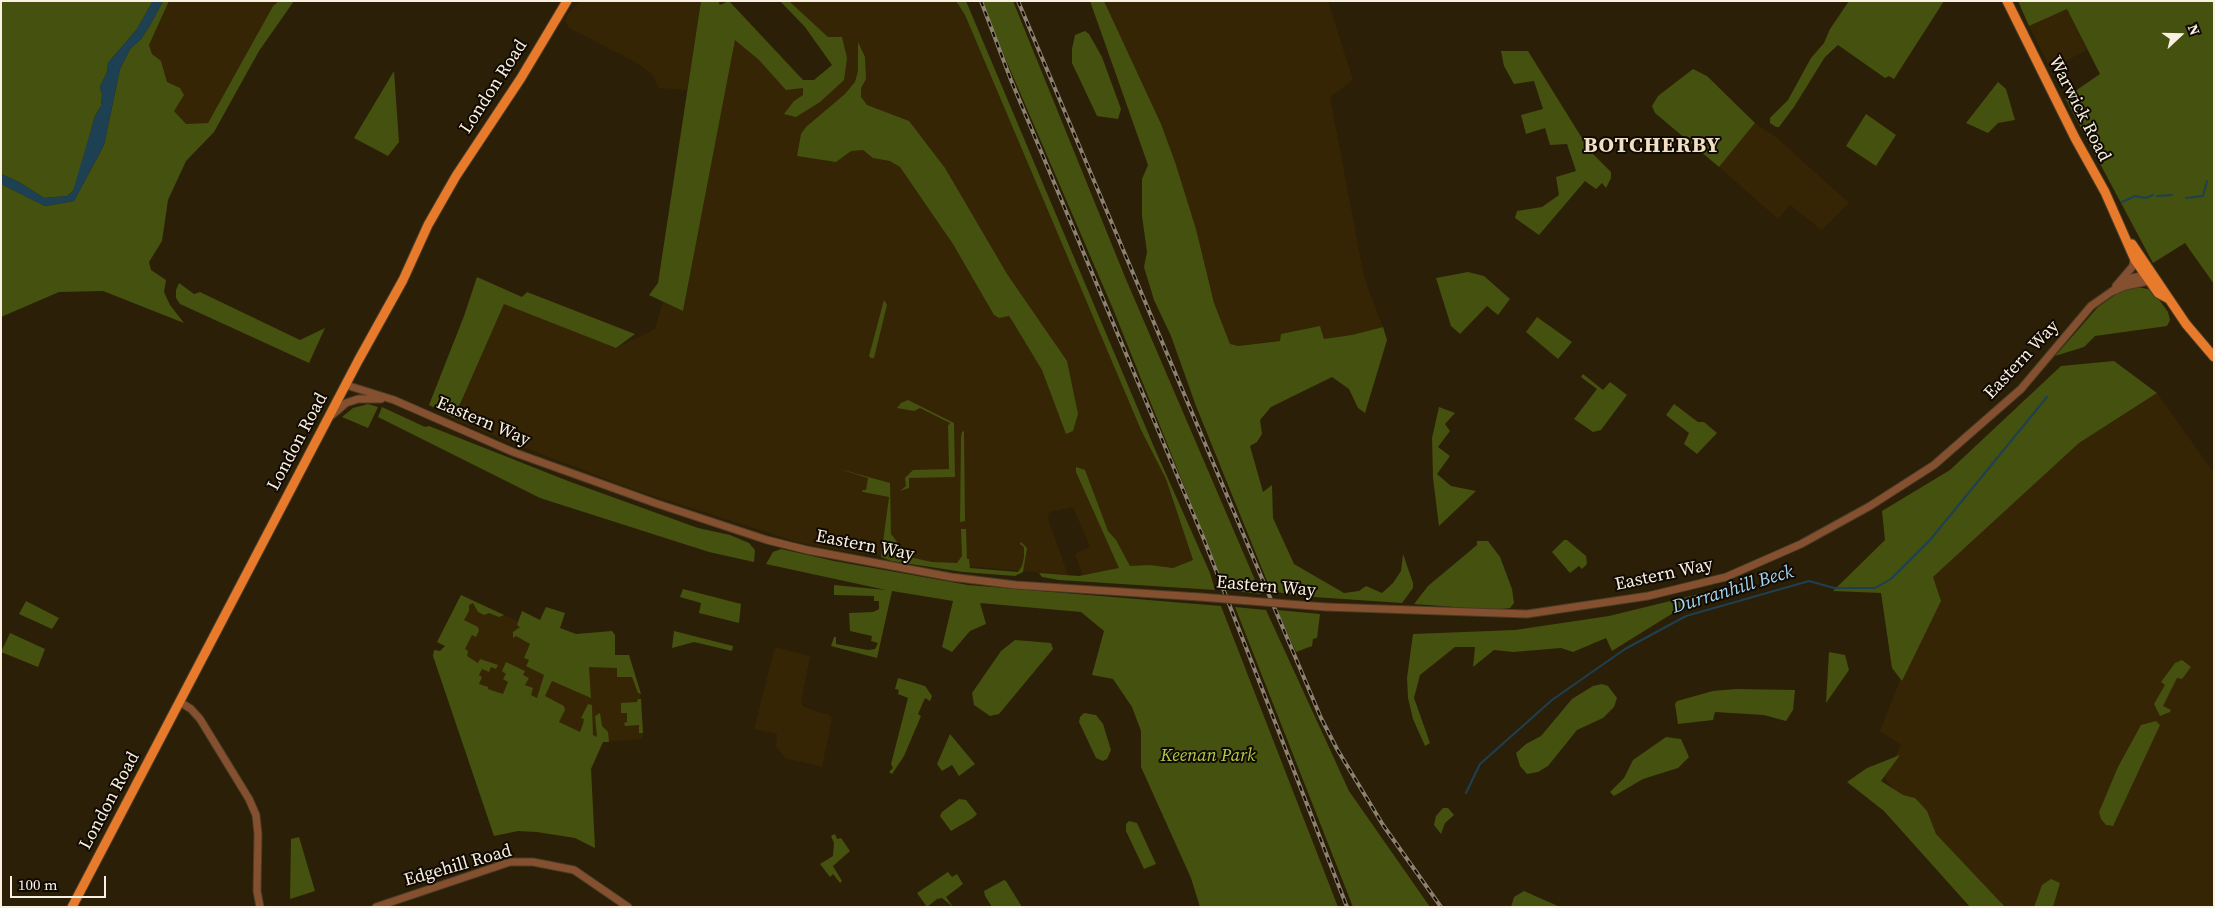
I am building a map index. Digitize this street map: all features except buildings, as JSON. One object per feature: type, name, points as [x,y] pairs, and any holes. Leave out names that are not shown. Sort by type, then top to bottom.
[{"type":"main road","name":"London Road","points":[[72,907],[403,280],[428,225],[445,194],[521,78],[567,1]]},
{"type":"main road","name":"Warwick Road","points":[[2008,1],[2123,231],[2148,276],[2158,293],[2169,299],[2186,324],[2214,358]]},
{"type":"main road","name":"Warwick Road","points":[[2123,231],[2134,259],[2148,276]]},
{"type":"street","name":"Eastern Way","points":[[346,385],[394,400],[513,452],[654,504],[767,540],[808,550],[951,577],[1016,585],[1200,596],[1326,607],[1527,614],[1648,596],[1726,577],[1801,544],[1870,506],[1934,465],[2021,389],[2092,306],[2111,292],[2134,266],[2134,259]]},
{"type":"street","name":"Eastern Way","points":[[2111,292],[2148,276]]},
{"type":"street","points":[[329,418],[339,407],[358,399],[394,400]]},
{"type":"street","points":[[180,702],[191,709],[200,719],[249,799],[256,816],[258,834],[257,891],[260,907]]},
{"type":"street","name":"Edgehill Road","points":[[376,907],[510,862],[533,862],[574,870],[628,907]]},
{"type":"shaded area","points":[[169,1],[279,1],[273,6],[208,123],[186,124],[174,111],[180,88],[167,82],[161,62],[152,54],[149,45]]},
{"type":"shaded area","points":[[580,1],[701,1],[687,90],[659,88],[652,74],[637,63],[569,28],[565,22],[567,15]]},
{"type":"shaded area","points":[[789,1],[956,1],[965,15],[1141,430],[1166,479],[1193,560],[1173,568],[1150,565],[1083,575],[1075,554],[1090,547],[1073,507],[1049,512],[1048,519],[1068,575],[953,565],[843,551],[797,542],[632,489],[454,420],[504,303],[616,348],[655,329],[663,302],[683,311],[735,39],[759,60],[803,88],[803,95],[794,101],[844,80],[828,37]]},
{"type":"shaded area","points":[[1104,1],[1328,1],[1353,80],[1330,97],[1366,283],[1383,327],[1352,336],[1312,341],[1274,341],[1238,346],[1230,345],[1214,303],[1196,229],[1161,124]]},
{"type":"shaded area","points":[[2067,8],[2087,50],[2056,66],[2048,64],[2029,26]]},
{"type":"shaded area","points":[[1755,123],[1777,138],[1849,203],[1822,230],[1790,205],[1778,219],[1719,167]]},
{"type":"shaded area","points":[[2157,393],[2214,473],[2214,907],[1994,907],[1950,861],[1884,777],[1901,745],[1880,731],[1910,655],[1933,577],[2079,443]]},
{"type":"shaded area","points":[[461,595],[518,621],[522,611],[541,620],[546,607],[565,613],[560,628],[576,634],[612,631],[615,635],[615,655],[629,655],[640,690],[643,739],[603,742],[591,766],[595,848],[575,838],[537,832],[518,831],[494,836],[433,656],[434,650],[440,651],[445,646],[437,642]]},
{"type":"shaded area","points":[[775,647],[810,656],[801,703],[804,707],[829,715],[832,718],[822,767],[785,758],[776,747],[777,734],[754,729]]},
{"type":"green space","points":[[1,1],[153,1],[137,29],[108,63],[107,72],[100,87],[102,95],[101,106],[95,116],[73,191],[67,196],[44,198],[19,182],[1,174]]},
{"type":"green space","points":[[163,1],[169,1],[149,45],[152,54],[161,61],[167,82],[180,88],[184,95],[174,111],[186,124],[208,123],[273,6],[279,1],[294,1],[259,51],[214,132],[186,161],[168,200],[162,241],[149,262],[151,270],[166,280],[164,292],[170,305],[184,323],[103,291],[59,292],[1,317],[1,184],[45,206],[74,201],[104,145],[120,69],[130,49],[141,39]]},
{"type":"green space","points":[[701,1],[718,1],[720,5],[729,1],[803,80],[814,80],[832,65],[805,27],[780,1],[789,1],[828,37],[842,37],[847,58],[844,80],[820,102],[796,117],[784,114],[794,101],[803,95],[803,88],[786,90],[759,60],[735,40],[683,311],[649,295],[658,283]]},
{"type":"green space","points":[[956,1],[966,1],[1154,447],[1210,573],[1215,590],[1059,580],[1042,577],[1039,573],[1079,576],[1119,568],[1076,472],[1076,467],[1085,470],[1108,531],[1116,540],[1130,566],[1150,565],[1173,568],[1193,560],[1166,479],[1141,430],[965,15]]},
{"type":"green space","points":[[983,1],[1013,1],[1125,277],[1261,594],[1226,590],[1113,309],[997,39]]},
{"type":"green space","points":[[1090,1],[1104,1],[1161,124],[1196,229],[1214,303],[1230,344],[1238,346],[1280,341],[1281,334],[1320,326],[1324,339],[1352,335],[1383,327],[1387,340],[1365,413],[1358,408],[1349,389],[1332,377],[1271,407],[1260,420],[1262,434],[1257,442],[1250,446],[1263,492],[1272,485],[1273,518],[1294,564],[1344,593],[1359,591],[1366,586],[1382,593],[1393,583],[1401,571],[1403,554],[1413,588],[1402,603],[1299,596],[1271,591],[1196,406],[1171,336],[1154,300],[1144,267],[1147,252],[1142,216],[1142,179],[1148,165]]},
{"type":"green space","points":[[1849,1],[1944,1],[1894,79],[1889,76],[1885,78],[1838,45],[1825,57],[1794,107],[1779,127],[1776,127],[1770,123],[1770,118],[1788,100],[1811,58],[1824,43],[1830,29]]},
{"type":"green space","points":[[2018,1],[2214,1],[2214,284],[2185,243],[2153,263],[2065,98],[2100,74],[2067,9],[2029,26]]},
{"type":"green space","points":[[1085,31],[1089,34],[1102,57],[1121,109],[1118,119],[1097,116],[1072,63],[1075,35]]},
{"type":"green space","points":[[858,42],[865,57],[866,79],[861,88],[861,97],[867,105],[909,121],[945,168],[1007,274],[1067,361],[1078,414],[1073,431],[1066,434],[1042,370],[1013,322],[1009,316],[999,318],[994,315],[953,244],[900,167],[890,161],[873,158],[863,150],[851,151],[836,162],[797,156],[801,134],[806,127],[845,94],[855,82],[858,71]]},
{"type":"green space","points":[[1501,51],[1528,51],[1590,151],[1611,172],[1611,178],[1606,188],[1602,183],[1596,189],[1585,181],[1539,235],[1515,218],[1517,211],[1542,207],[1559,195],[1556,177],[1576,171],[1567,144],[1550,145],[1545,128],[1526,134],[1521,115],[1543,109],[1534,81],[1514,84],[1504,66]]},
{"type":"green space","points":[[1693,69],[1707,76],[1755,123],[1719,167],[1655,113],[1652,106],[1658,96]]},
{"type":"green space","points":[[394,71],[399,142],[388,156],[354,138]]},
{"type":"green space","points":[[1998,82],[2006,89],[2015,120],[1998,123],[1988,133],[1966,123]]},
{"type":"green space","points":[[1866,114],[1896,135],[1876,166],[1846,146]]},
{"type":"green space","points":[[1468,272],[1484,276],[1510,299],[1498,315],[1487,306],[1460,334],[1451,326],[1436,278]]},
{"type":"green space","points":[[477,277],[522,297],[527,292],[635,334],[616,348],[504,304],[454,418],[429,405],[464,316]]},
{"type":"green space","points":[[179,283],[194,294],[200,292],[300,340],[325,328],[309,363],[180,304],[176,298],[176,290]]},
{"type":"green space","points":[[2133,286],[2152,290],[2168,312],[2170,320],[2167,326],[2095,336],[2084,347],[2055,356],[2098,307],[2125,288]]},
{"type":"green space","points":[[884,300],[887,305],[874,358],[871,358],[869,356]]},
{"type":"green space","points":[[1537,317],[1572,342],[1558,359],[1526,332]]},
{"type":"green space","points":[[2114,361],[2157,393],[2079,443],[1933,577],[1941,601],[1902,681],[1892,668],[1881,593],[1833,591],[1885,540],[1882,511],[1950,470],[2061,366]]},
{"type":"green space","points":[[1583,374],[1603,390],[1610,382],[1627,395],[1601,430],[1593,432],[1574,419],[1597,389],[1581,377]]},
{"type":"green space","points":[[908,400],[954,423],[955,477],[909,478],[909,488],[900,491],[906,486],[905,478],[913,470],[949,469],[948,426],[950,423],[920,408],[914,411],[897,408],[901,403]]},
{"type":"green space","points":[[368,404],[378,407],[368,428],[342,417],[353,408]]},
{"type":"green space","points":[[1674,404],[1698,422],[1704,422],[1717,433],[1697,454],[1684,444],[1689,433],[1666,415]]},
{"type":"green space","points":[[382,407],[425,427],[429,426],[568,481],[698,528],[730,535],[749,543],[755,550],[754,562],[709,552],[540,498],[378,417]]},
{"type":"green space","points":[[1439,407],[1455,413],[1445,424],[1450,431],[1438,447],[1450,456],[1437,474],[1451,486],[1476,491],[1439,526],[1433,478],[1432,438]]},
{"type":"green space","points":[[964,431],[965,521],[960,522],[961,437]]},
{"type":"green space","points":[[836,468],[890,483],[891,534],[909,557],[932,562],[957,563],[962,556],[961,529],[966,529],[967,559],[969,559],[970,568],[1018,572],[1024,557],[1024,547],[1020,544],[1021,542],[1027,548],[1023,572],[1015,576],[963,572],[891,561],[881,557],[889,497],[863,492],[862,490],[866,490],[868,478]]},
{"type":"green space","points":[[1564,540],[1567,540],[1586,556],[1587,564],[1582,569],[1579,566],[1570,573],[1552,552]]},
{"type":"green space","points":[[1477,541],[1488,541],[1500,557],[1512,589],[1514,603],[1510,608],[1495,610],[1414,604],[1428,586],[1477,545]]},
{"type":"green space","name":"Keenan Park","points":[[781,549],[834,561],[968,585],[1221,606],[1338,907],[1200,907],[1191,878],[1141,767],[1141,731],[1132,707],[1113,679],[1092,675],[1104,631],[1081,612],[980,603],[986,624],[970,631],[952,652],[942,647],[953,601],[892,591],[877,658],[831,646],[834,637],[836,637],[836,644],[868,650],[875,649],[878,643],[871,641],[872,636],[850,631],[849,613],[873,612],[879,609],[879,601],[874,601],[874,596],[834,595],[834,585],[886,590],[766,564],[773,552]]},
{"type":"green space","points":[[683,589],[741,604],[739,623],[699,613],[701,603],[680,597]]},
{"type":"green space","points":[[1707,592],[1612,651],[1606,638],[1573,652],[1561,648],[1513,652],[1494,650],[1473,667],[1475,647],[1455,647],[1420,675],[1414,698],[1430,743],[1425,746],[1413,719],[1408,698],[1407,678],[1413,634],[1515,630],[1609,616]]},
{"type":"green space","points":[[461,595],[504,615],[499,617],[489,613],[484,615],[478,612],[473,603],[469,605],[469,611],[464,620],[478,627],[479,631],[476,637],[472,635],[465,649],[468,651],[467,656],[478,663],[480,659],[498,665],[496,669],[491,667],[489,672],[482,669],[479,675],[482,677],[479,684],[488,687],[488,689],[503,694],[508,682],[503,679],[506,674],[502,671],[506,662],[525,671],[523,675],[529,678],[525,685],[533,688],[531,695],[537,698],[544,675],[526,666],[529,660],[524,658],[530,644],[516,636],[513,638],[513,632],[520,627],[517,625],[522,611],[540,620],[546,607],[565,613],[560,628],[576,634],[612,631],[615,635],[615,655],[629,655],[641,694],[638,693],[632,677],[617,677],[617,668],[589,667],[591,698],[552,681],[545,696],[564,706],[565,710],[559,722],[580,732],[584,719],[581,718],[588,704],[592,705],[593,735],[597,737],[595,716],[600,713],[602,726],[608,732],[609,742],[603,742],[591,769],[595,848],[575,838],[537,832],[518,831],[494,836],[433,656],[434,650],[440,651],[445,646],[437,642]]},
{"type":"green space","points":[[26,601],[59,618],[52,629],[19,614]]},
{"type":"green space","points":[[1235,607],[1266,610],[1349,791],[1430,907],[1353,907]]},
{"type":"green space","points":[[1277,610],[1320,614],[1317,638],[1313,639],[1312,646],[1296,652]]},
{"type":"green space","points":[[674,631],[733,646],[732,651],[694,642],[672,648]]},
{"type":"green space","points":[[10,633],[45,649],[38,667],[1,652]]},
{"type":"green space","points":[[1015,640],[1051,643],[1053,649],[999,714],[990,716],[974,705],[972,693],[1001,651]]},
{"type":"green space","points":[[1829,652],[1845,655],[1849,670],[1826,703]]},
{"type":"green space","points":[[2182,660],[2191,667],[2182,679],[2177,678],[2163,706],[2171,710],[2170,712],[2160,716],[2154,704],[2165,685],[2161,682],[2175,663]]},
{"type":"green space","points":[[898,678],[925,686],[932,696],[930,701],[925,698],[918,714],[921,716],[904,756],[892,774],[889,772],[893,768],[891,764],[908,698],[898,694],[899,690],[895,689]]},
{"type":"green space","points":[[1602,684],[1608,686],[1617,698],[1614,707],[1603,718],[1577,730],[1548,766],[1538,772],[1527,774],[1520,766],[1516,753],[1526,744],[1541,736],[1572,699],[1593,686]]},
{"type":"green space","points":[[1736,689],[1795,690],[1793,710],[1786,721],[1764,715],[1715,712],[1713,720],[1678,724],[1675,704],[1677,701],[1713,691]]},
{"type":"green space","points":[[638,699],[641,699],[643,733],[639,733],[639,725],[625,726],[627,713],[621,713],[621,703],[637,702]]},
{"type":"green space","points":[[1084,713],[1096,715],[1103,724],[1111,750],[1107,759],[1103,761],[1096,758],[1079,722],[1080,717]]},
{"type":"green space","points":[[2156,721],[2160,725],[2113,826],[2106,825],[2101,819],[2099,812],[2118,767],[2141,725]]},
{"type":"green space","points":[[950,734],[975,764],[959,776],[952,765],[942,771],[937,764]]},
{"type":"green space","points":[[1666,737],[1681,739],[1689,757],[1678,768],[1643,779],[1614,796],[1610,792],[1624,778],[1633,760]]},
{"type":"green space","points":[[1900,755],[1881,781],[1903,795],[1915,798],[1927,811],[1936,834],[2005,907],[1970,907],[1884,811],[1847,782],[1867,768]]},
{"type":"green space","points":[[959,799],[966,800],[977,814],[951,831],[940,816],[942,812]]},
{"type":"green space","points":[[1443,808],[1448,808],[1454,815],[1445,823],[1441,834],[1434,825],[1436,816]]},
{"type":"green space","points":[[1129,821],[1137,823],[1156,864],[1144,869],[1126,831],[1126,824]]},
{"type":"green space","points":[[835,834],[837,839],[841,838],[850,851],[833,866],[842,881],[840,883],[833,874],[830,877],[820,864],[833,856],[834,843],[831,836]]},
{"type":"green space","points":[[299,837],[315,891],[290,899],[291,839]]},
{"type":"green space","points":[[948,872],[952,877],[957,874],[963,884],[946,897],[953,907],[942,898],[937,899],[927,907],[917,893]]},
{"type":"green space","points":[[2051,879],[2060,883],[2053,907],[2034,907],[2042,885]]},
{"type":"green space","points":[[1004,880],[1022,907],[992,907],[984,891]]},
{"type":"green space","points":[[1524,891],[1560,907],[1511,907],[1514,897]]},
{"type":"water","points":[[153,1],[163,1],[141,39],[130,49],[120,69],[104,145],[74,201],[45,206],[1,184],[1,174],[19,182],[44,198],[67,196],[73,191],[95,116],[101,106],[102,95],[100,87],[107,72],[108,63],[137,29]]},
{"type":"waterway","points":[[2186,198],[2203,196],[2207,181]]},
{"type":"waterway","points":[[2122,202],[2135,196],[2146,198],[2153,195]]},
{"type":"waterway","points":[[2157,196],[2172,195]]},
{"type":"waterway","name":"Durranhill Beck","points":[[1466,793],[1480,764],[1552,700],[1625,649],[1686,616],[1809,581],[1834,588],[1875,588],[1891,579],[1930,540],[2047,397]]},
{"type":"railway","points":[[981,1],[1011,80],[1203,537],[1347,907]]},
{"type":"railway","points":[[1018,1],[1321,718],[1337,749],[1383,825],[1441,907]]},
{"type":"district","name":"BOTCHERBY","points":[[1652,146]]}]
